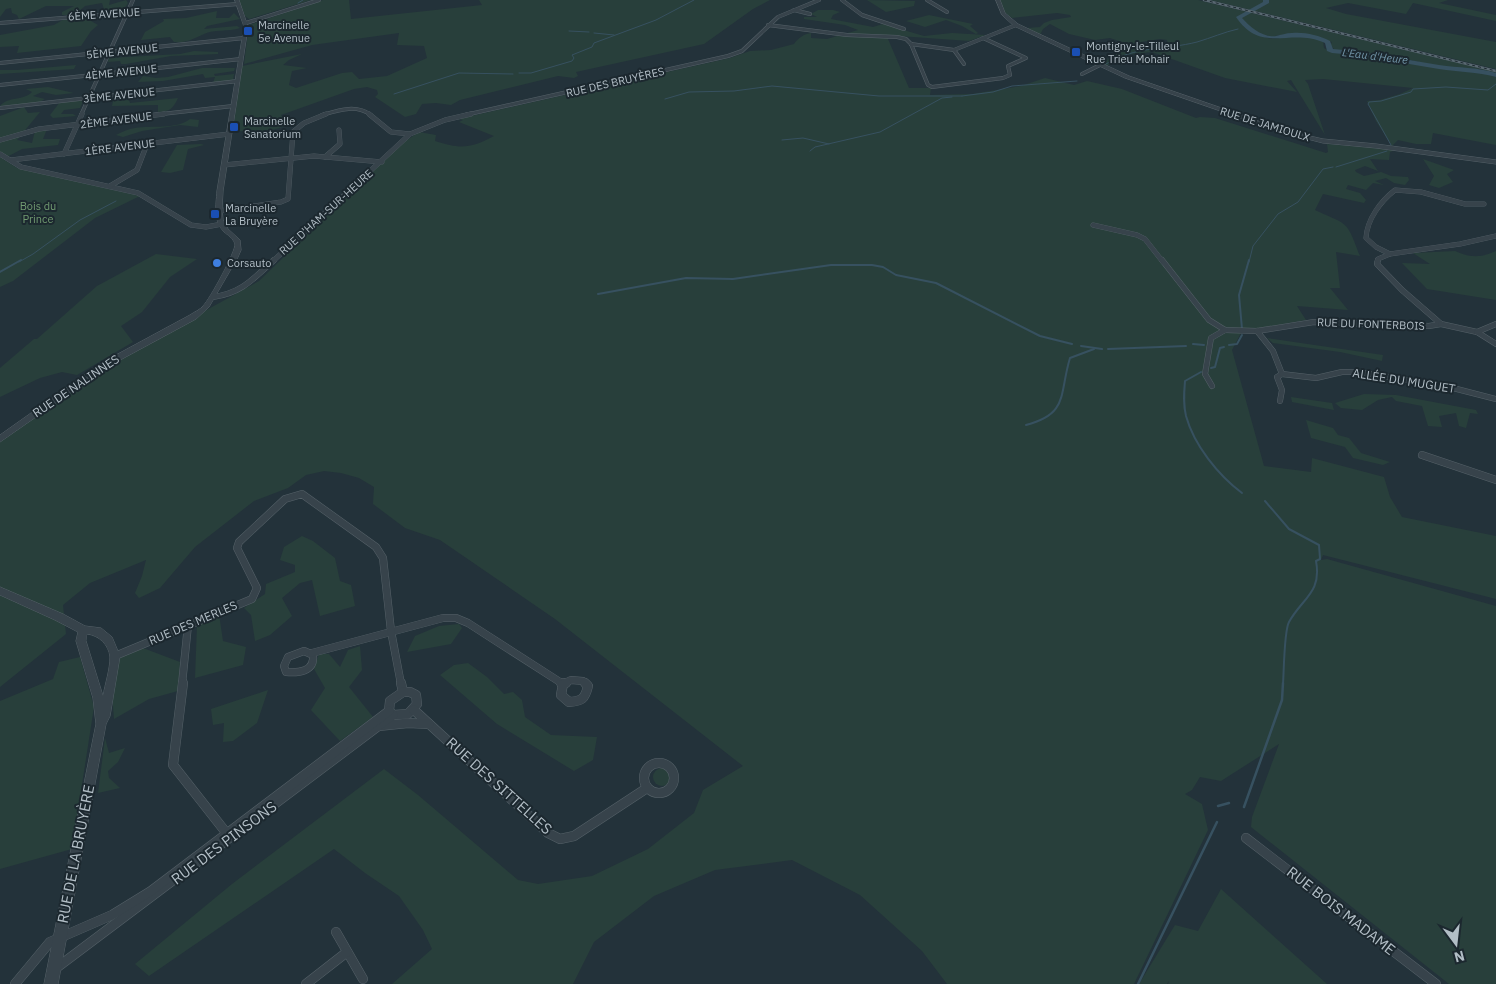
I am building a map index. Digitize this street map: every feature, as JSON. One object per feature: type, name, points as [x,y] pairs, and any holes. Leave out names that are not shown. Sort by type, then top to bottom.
[{"type":"street","points":[[64,154],[132,0]]},
{"type":"street","points":[[246,23],[319,0]]},
{"type":"street","name":"RUE DES BRUYÈRES","points":[[410,134],[445,120],[728,56],[742,51],[778,17],[819,0]]},
{"type":"street","points":[[842,0],[862,16],[904,29]]},
{"type":"street","points":[[927,0],[947,12]]},
{"type":"street","points":[[998,0],[1001,7]]},
{"type":"street","points":[[212,297],[238,249],[237,240],[222,224],[219,210],[246,23],[238,2]]},
{"type":"street","name":"6ÈME AVENUE","points":[[0,24],[238,2]]},
{"type":"street","name":"RUE DE JAMIOULX","points":[[1001,7],[1003,14],[1016,25],[1127,77],[1194,102],[1304,137],[1496,162]]},
{"type":"street","points":[[792,10],[810,14]]},
{"type":"street","points":[[768,25],[847,35],[906,39],[911,44],[928,85],[932,87],[1004,78],[1010,75],[1008,66],[1026,58],[983,38]]},
{"type":"street","points":[[911,44],[954,50],[1016,25]]},
{"type":"street","name":"5ÈME AVENUE","points":[[0,64],[244,38]]},
{"type":"street","points":[[954,50],[964,64]]},
{"type":"street","name":"4ÈME AVENUE","points":[[0,85],[241,59]]},
{"type":"street","points":[[1082,74],[1100,65]]},
{"type":"street","name":"3ÈME AVENUE","points":[[0,108],[238,81]]},
{"type":"street","name":"2ÈME AVENUE","points":[[0,140],[39,129],[234,106]]},
{"type":"street","points":[[219,210],[288,199],[293,132],[296,126],[306,121],[348,108],[360,109],[391,132],[410,134]]},
{"type":"street","points":[[325,157],[340,144],[339,130]]},
{"type":"street","name":"1ÈRE AVENUE","points":[[11,160],[229,134]]},
{"type":"street","name":"RUE D'HAM-SUR-HEURE","points":[[212,297],[226,295],[245,287],[410,134]]},
{"type":"street","points":[[110,186],[137,170],[147,144]]},
{"type":"street","points":[[0,154],[21,167],[138,194],[191,225],[222,224]]},
{"type":"street","points":[[224,166],[291,158],[325,157],[382,162]]},
{"type":"street","points":[[1484,204],[1465,204],[1421,192],[1393,190],[1371,219],[1366,234],[1369,242],[1390,254],[1460,244],[1496,236]]},
{"type":"street","points":[[1093,225],[1145,239],[1209,320],[1225,330],[1211,338],[1209,344],[1205,374],[1212,386]]},
{"type":"street","name":"RUE DU FONTERBOIS","points":[[1390,254],[1378,259],[1377,264],[1402,290],[1441,324]]},
{"type":"street","name":"RUE DE NALINNES","points":[[0,439],[106,364],[193,317],[206,307],[212,297]]},
{"type":"street","name":"RUE DU FONTERBOIS","points":[[1225,330],[1257,331],[1308,322],[1416,327],[1441,324]]},
{"type":"street","points":[[1441,324],[1477,332],[1496,344]]},
{"type":"street","points":[[1477,332],[1496,324]]},
{"type":"street","points":[[1257,331],[1272,346],[1282,374],[1277,376],[1282,390],[1280,401]]},
{"type":"street","name":"ALLÉE DU MUGUET","points":[[1282,374],[1316,378],[1342,372],[1358,372],[1449,387],[1496,399]]},
{"type":"street","points":[[1422,455],[1496,480]]},
{"type":"street","name":"RUE DES MERLES","points":[[115,656],[252,599],[257,588],[237,548],[239,542],[285,499],[302,494],[376,547],[383,558],[392,631]]},
{"type":"street","points":[[0,591],[84,630],[96,632],[108,640],[115,656]]},
{"type":"street","points":[[312,653],[443,618],[456,618],[468,623],[563,684]]},
{"type":"street","points":[[188,625],[173,766],[229,836]]},
{"type":"street","points":[[80,641],[84,630]]},
{"type":"street","points":[[392,631],[403,692]]},
{"type":"street","points":[[80,641],[87,633],[96,632]]},
{"type":"street","name":"RUE DE LA BRUYÈRE","points":[[80,641],[98,698],[101,724]]},
{"type":"street","name":"RUE DE LA BRUYÈRE","points":[[51,984],[101,724],[105,716],[115,656]]},
{"type":"street","points":[[403,692],[410,692],[416,695],[418,700],[414,710],[403,716],[391,713],[390,700],[403,692]]},
{"type":"street","name":"RUE DES SITTELLES","points":[[414,710],[548,833],[560,839],[574,836],[647,788]]},
{"type":"street","name":"RUE DES PINSONS","points":[[54,969],[96,940],[391,713]]},
{"type":"street","name":"RUE DES PINSONS","points":[[15,984],[50,942],[60,936],[112,915],[151,891],[378,726],[391,713]]},
{"type":"street","points":[[378,726],[408,723],[431,724]]},
{"type":"street","name":"RUE BOIS MADAME","points":[[1246,838],[1436,984]]},
{"type":"street","points":[[336,932],[363,979]]},
{"type":"street","points":[[306,984],[348,952]]},
{"type":"green space","points":[[0,0],[110,0],[109,5],[126,0],[128,3],[123,11],[105,12],[102,3],[85,6],[75,13],[66,15],[62,15],[62,12],[74,6],[46,6],[19,19],[17,15],[12,13],[11,8],[6,9],[0,17]]},
{"type":"green space","points":[[239,0],[311,0],[249,19],[245,16]]},
{"type":"green space","points":[[323,0],[349,0],[351,19],[482,5],[479,0],[770,0],[753,9],[704,44],[576,72],[578,76],[574,78],[558,76],[460,100],[451,105],[422,104],[416,114],[405,117],[375,97],[378,94],[377,90],[367,87],[354,89],[281,115],[291,121],[279,128],[264,131],[233,131],[242,66],[302,54],[283,65],[307,68],[292,71],[289,85],[296,88],[342,73],[352,72],[359,79],[387,76],[427,58],[424,46],[397,45],[399,33],[312,45],[244,64],[249,25]]},
{"type":"green space","points":[[867,0],[915,1],[914,6],[886,12]]},
{"type":"green space","points":[[1000,0],[1198,0],[1496,72],[1496,74],[1479,69],[1441,67],[1392,56],[1335,50],[1330,45],[1332,42],[1307,35],[1279,35],[1272,37],[1259,34],[1272,39],[1294,36],[1309,37],[1323,41],[1324,48],[1329,51],[1371,55],[1427,66],[1479,72],[1496,77],[1496,145],[1433,133],[1431,144],[1416,144],[1398,140],[1392,146],[1376,121],[1367,101],[1380,100],[1413,88],[1323,79],[1305,80],[1325,135],[1291,80],[1287,81],[1297,92],[1225,78],[1152,52],[1124,55],[1107,66],[1103,65],[1115,54],[1123,51],[1165,46],[1168,44],[1167,40],[1160,39],[1128,44],[1110,38],[1095,40],[1069,34],[1050,24],[1043,29],[1040,35],[1027,28],[1040,27],[1052,20],[1071,17],[1070,15],[1057,13],[1012,18],[1004,12]]},
{"type":"green space","points":[[1210,0],[1448,0],[1439,3],[1496,15],[1496,21],[1413,3],[1406,14],[1348,3],[1326,8],[1346,14],[1496,42],[1496,69]]},
{"type":"green space","points":[[818,10],[840,12],[833,15],[831,19],[873,27],[883,24],[924,36],[952,33],[986,35],[969,41],[899,36],[888,39],[909,88],[931,88],[930,95],[972,94],[1021,86],[1045,78],[1074,85],[1087,81],[1122,89],[1196,118],[1215,118],[1326,153],[1328,152],[1327,144],[1395,150],[1390,152],[1389,160],[1370,159],[1378,171],[1365,166],[1355,170],[1364,176],[1381,172],[1391,176],[1408,177],[1409,180],[1405,185],[1394,183],[1386,178],[1375,181],[1384,185],[1373,183],[1366,190],[1348,185],[1346,189],[1360,193],[1366,200],[1364,203],[1323,194],[1315,210],[1340,222],[1349,229],[1360,256],[1336,252],[1340,288],[1330,288],[1348,310],[1297,306],[1306,320],[1242,331],[1232,350],[1264,466],[1311,472],[1312,458],[1384,477],[1390,497],[1402,517],[1496,536],[1496,599],[1323,555],[1321,560],[1327,559],[1496,606],[1496,984],[1449,984],[1251,827],[1252,817],[1279,744],[1221,781],[1200,777],[1192,790],[1185,794],[1202,804],[1208,830],[1134,984],[947,984],[922,951],[860,895],[792,860],[715,870],[654,896],[594,942],[573,984],[392,984],[432,949],[423,930],[399,896],[334,849],[149,976],[135,964],[232,884],[384,769],[418,795],[518,880],[538,884],[592,876],[648,849],[694,813],[703,790],[743,766],[555,619],[440,540],[405,528],[373,504],[374,487],[359,478],[324,471],[306,475],[288,488],[254,501],[195,547],[160,588],[139,598],[135,593],[146,560],[90,583],[63,605],[66,634],[0,687],[0,442],[116,360],[259,281],[401,144],[419,132],[436,135],[435,141],[444,144],[471,145],[494,136],[459,122],[463,120],[458,119],[730,58],[750,51],[771,50],[794,44],[801,37],[811,33],[811,38],[827,39],[858,30],[845,25],[804,19],[804,17],[817,17],[811,14]]},
{"type":"green space","points":[[217,11],[216,18],[229,18],[234,13],[240,19],[207,26],[204,29],[237,26],[240,28],[208,32],[183,42],[174,42],[170,37],[141,40],[145,32],[164,21],[163,19],[186,18]]},
{"type":"green space","points":[[929,15],[973,24],[970,26],[978,33],[976,34],[946,20],[925,27],[906,21]]},
{"type":"green space","points":[[93,16],[91,21],[98,25],[91,31],[81,46],[17,53],[19,46],[0,47],[0,35],[54,25],[66,18]]},
{"type":"green space","points":[[194,51],[218,52],[218,54],[171,56],[126,64],[121,64],[120,61],[108,62],[109,58],[180,54]]},
{"type":"green space","points":[[76,65],[74,69],[0,74],[0,70]]},
{"type":"green space","points":[[202,68],[235,68],[234,71],[214,74],[215,76],[234,74],[233,81],[213,83],[215,77],[205,78],[203,74],[163,81],[138,82],[143,76],[168,77]]},
{"type":"green space","points":[[48,87],[74,93],[56,95],[42,92],[33,96],[45,99],[38,103],[0,106],[7,101],[25,97],[32,92],[26,89]]},
{"type":"green space","points":[[178,98],[170,109],[162,112],[158,112],[158,105],[112,106],[113,101],[129,100],[130,103]]},
{"type":"green space","points":[[84,100],[80,108],[64,110],[61,114],[73,114],[76,116],[53,118],[50,115],[60,102]]},
{"type":"green space","name":"Bois du Prince","points":[[24,107],[28,113],[40,112],[17,140],[32,143],[35,131],[47,129],[43,139],[60,139],[58,145],[22,149],[3,159],[17,168],[140,196],[95,218],[13,281],[0,287],[0,116]]},
{"type":"green space","points":[[190,119],[199,120],[198,127],[180,125],[142,131],[123,137],[116,135],[132,128],[177,125]]},
{"type":"green space","points":[[177,145],[204,145],[188,149],[183,170],[170,173],[161,172]]},
{"type":"green space","points":[[1423,159],[1454,170],[1447,174],[1453,182],[1439,188],[1429,185],[1434,176]]},
{"type":"green space","points":[[1455,251],[1475,256],[1496,251],[1496,300],[1427,289],[1402,263],[1430,264],[1413,253]]},
{"type":"green space","points":[[156,254],[197,259],[170,277],[142,312],[121,326],[133,342],[77,375],[62,372],[40,378],[0,397],[0,368],[34,339],[37,339],[97,286]]},
{"type":"green space","points":[[1267,338],[1383,355],[1382,361],[1340,352],[1273,343]]},
{"type":"green space","points":[[1364,394],[1396,395],[1476,410],[1478,414],[1470,413],[1466,428],[1459,426],[1456,413],[1439,416],[1442,427],[1428,426],[1422,406],[1396,401],[1392,397],[1378,400],[1362,410],[1341,408],[1335,403]]},
{"type":"green space","points":[[1291,397],[1332,403],[1334,410],[1292,402]]},
{"type":"green space","points":[[1306,420],[1333,428],[1338,435],[1349,438],[1361,453],[1390,462],[1383,465],[1353,458],[1345,447],[1311,438]]},
{"type":"green space","points":[[302,536],[313,541],[335,558],[340,581],[351,585],[355,606],[320,616],[312,580],[300,583],[282,598],[292,616],[270,635],[255,641],[251,615],[244,608],[265,594],[266,584],[295,572],[295,565],[280,560],[284,547]]},
{"type":"green space","points":[[219,614],[223,641],[246,647],[243,665],[195,678],[197,625]]},
{"type":"green space","points":[[459,624],[462,628],[451,644],[407,652],[415,636],[439,626]]},
{"type":"green space","points":[[360,646],[362,670],[349,687],[373,717],[340,741],[311,710],[325,688],[314,669],[319,654],[329,654],[340,667],[348,650]]},
{"type":"green space","points":[[143,648],[180,662],[178,691],[149,699],[114,719],[112,694],[119,658]]},
{"type":"green space","points":[[80,657],[94,707],[72,849],[0,869],[0,701],[53,679],[59,662]]},
{"type":"green space","points":[[468,663],[487,677],[504,694],[513,692],[522,700],[525,717],[551,735],[597,737],[593,760],[574,771],[497,724],[440,675],[454,665]]},
{"type":"green space","points":[[268,690],[257,723],[233,741],[223,742],[224,723],[213,725],[211,709]]},
{"type":"green space","points":[[105,738],[109,753],[125,748],[118,762],[108,771],[109,778],[120,788],[98,793]]},
{"type":"green space","points":[[662,768],[670,773],[671,777],[666,785],[662,786],[654,781],[653,777],[658,769]]},
{"type":"green space","points":[[1221,889],[1327,984],[1168,984],[1169,981],[1167,984],[1139,984],[1175,925],[1198,931]]},
{"type":"waterway","points":[[298,3],[303,0]]},
{"type":"waterway","points":[[519,73],[531,73],[572,61],[574,58],[572,55],[592,47],[594,43],[656,20],[694,0]]},
{"type":"waterway","name":"L'Eau d'Heure","points":[[1266,0],[1266,3],[1239,17],[1250,29],[1265,37],[1275,38],[1297,34],[1328,42],[1329,50],[1332,51],[1372,54],[1441,67],[1480,70],[1496,75]]},
{"type":"waterway","points":[[1106,64],[1117,58],[1139,51],[1185,45],[1238,29]]},
{"type":"waterway","points":[[569,31],[589,32]]},
{"type":"waterway","points":[[594,33],[614,35]]},
{"type":"waterway","points":[[394,94],[459,73],[513,74]]},
{"type":"waterway","points":[[665,99],[689,92],[734,91],[772,86],[879,96],[962,96],[993,92],[1012,86],[1077,81]]},
{"type":"waterway","points":[[1391,145],[1368,104],[1369,102],[1381,101],[1411,92],[1413,89],[1446,87],[1488,90],[1496,84]]},
{"type":"waterway","points":[[828,144],[880,132],[942,98],[952,97]]},
{"type":"waterway","points":[[782,140],[803,138],[828,144]]},
{"type":"waterway","points":[[810,151],[815,147],[828,144]]},
{"type":"waterway","points":[[1336,167],[1387,151]]},
{"type":"waterway","points":[[1249,262],[1253,246],[1278,214],[1298,202],[1323,169],[1333,167]]},
{"type":"waterway","points":[[19,262],[80,220],[116,201]]},
{"type":"waterway","points":[[0,272],[21,260]]},
{"type":"waterway","points":[[1242,329],[1239,295],[1249,260]]},
{"type":"waterway","points":[[598,294],[686,278],[733,279],[831,265],[872,265],[883,267],[896,275],[936,283],[1040,336],[1072,344]]},
{"type":"waterway","points":[[1229,345],[1237,344],[1242,335]]},
{"type":"waterway","points":[[1193,344],[1204,345]]},
{"type":"waterway","points":[[1081,346],[1102,349]]},
{"type":"waterway","points":[[1108,349],[1186,346]]},
{"type":"waterway","points":[[1211,368],[1215,367],[1220,348],[1224,347]]},
{"type":"waterway","points":[[1026,425],[1049,415],[1056,408],[1063,392],[1070,358],[1094,349]]},
{"type":"waterway","points":[[1201,372],[1185,381],[1184,403],[1186,416],[1195,438],[1208,459],[1242,493]]},
{"type":"waterway","points":[[1265,501],[1289,529],[1319,545],[1320,559],[1316,561],[1317,572],[1314,588],[1294,614],[1287,627],[1283,684]]},
{"type":"waterway","points":[[1244,807],[1282,700],[1283,683]]},
{"type":"waterway","points":[[1218,806],[1229,803]]},
{"type":"waterway","points":[[1138,984],[1217,822]]},
{"type":"railway","points":[[1204,0],[1496,71]]},
{"type":"place","name":"Marcinelle 5e Avenue","points":[[248,31]]},
{"type":"place","name":"Montigny-le-Tilleul Rue Trieu Mohair","points":[[1076,52]]},
{"type":"place","name":"Marcinelle Sanatorium","points":[[234,127]]},
{"type":"place","name":"Marcinelle La Bruyère","points":[[215,214]]},
{"type":"place","name":"Corsauto","points":[[217,263]]}]
